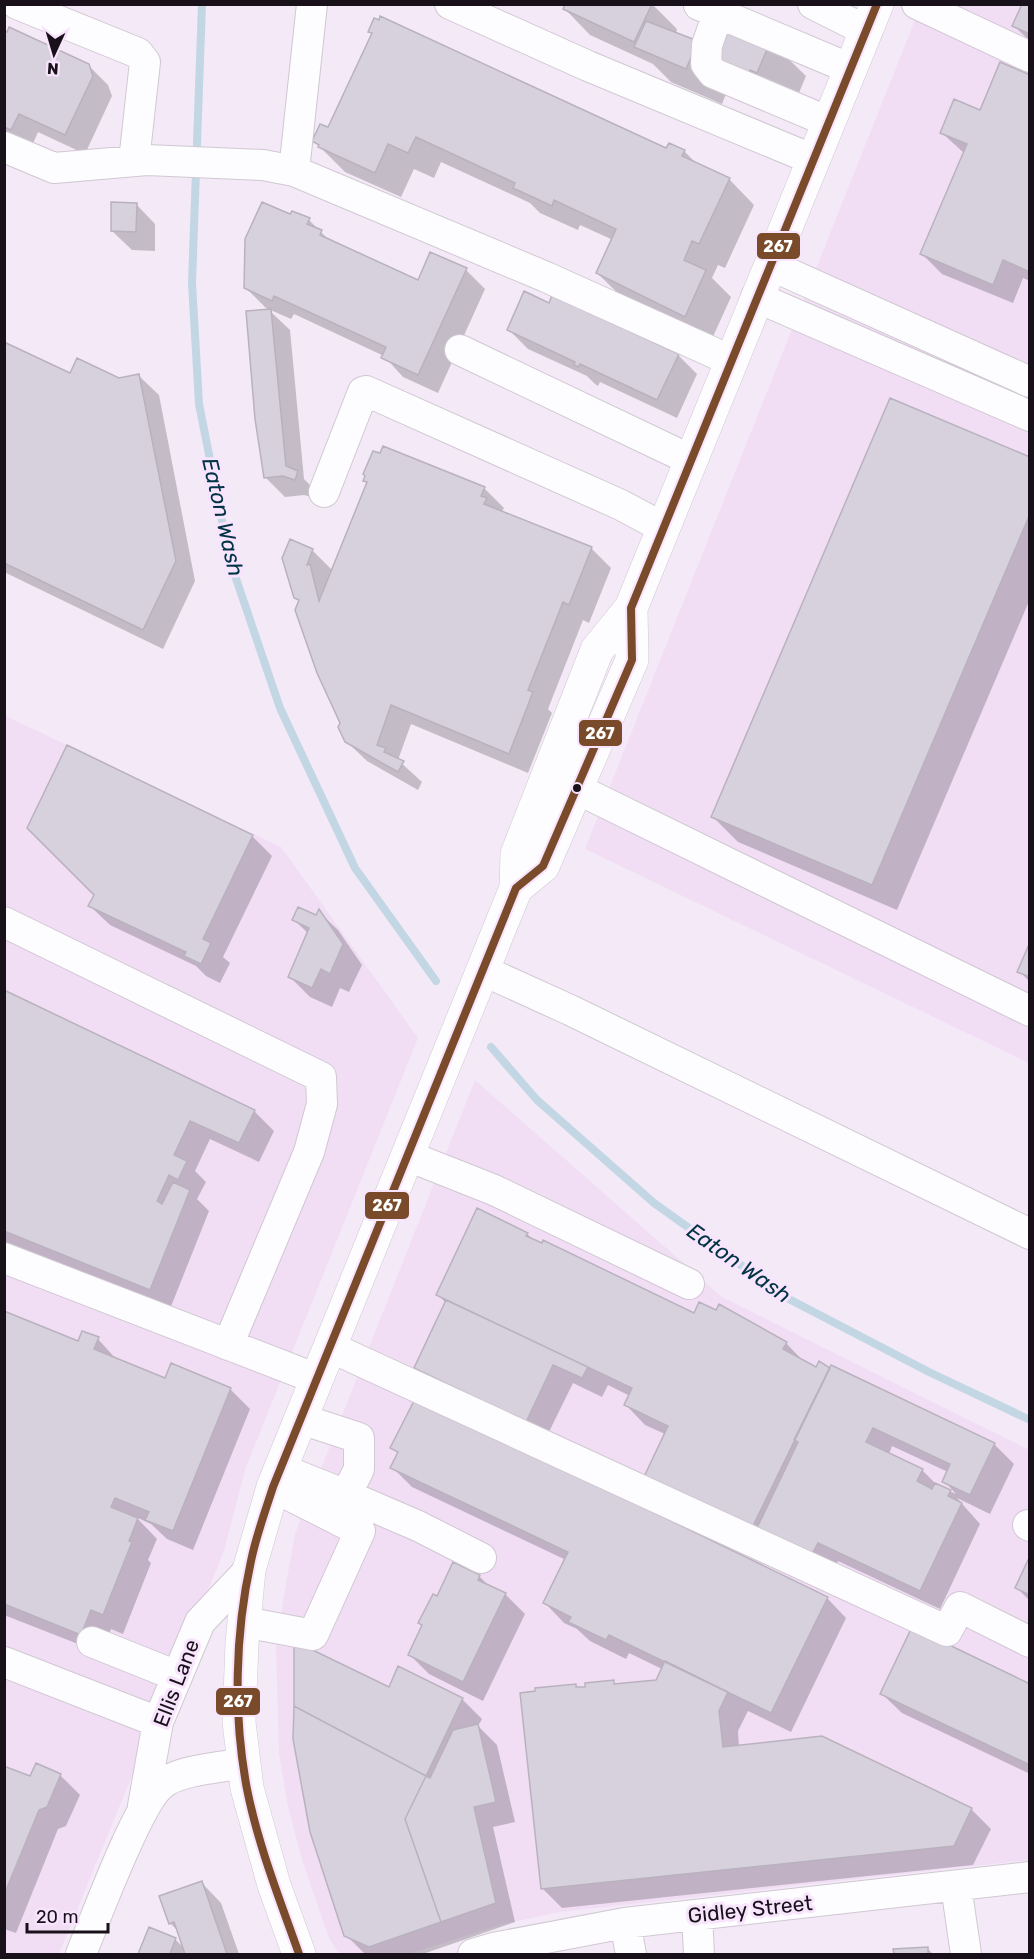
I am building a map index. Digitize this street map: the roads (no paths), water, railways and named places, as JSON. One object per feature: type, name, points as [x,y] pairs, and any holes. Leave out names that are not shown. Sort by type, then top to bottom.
[{"type":"main road","points":[[299,1954],[274,1885],[247,1788],[239,1722],[249,1570],[277,1478],[453,1049],[516,888],[518,854],[597,650],[631,608],[756,297],[872,18]]},
{"type":"main road","points":[[516,888],[543,866],[632,660],[631,608]]},
{"type":"street","points":[[17,4],[138,53],[145,62],[141,160]]},
{"type":"street","points":[[294,171],[312,4]]},
{"type":"street","points":[[450,4],[588,66],[814,160]]},
{"type":"street","points":[[813,4],[872,18]]},
{"type":"street","points":[[917,4],[1029,57]]},
{"type":"street","points":[[829,122],[713,73],[706,64],[708,9],[851,69]]},
{"type":"street","points":[[4,147],[54,168],[141,160],[263,165],[294,171],[546,277],[732,361]]},
{"type":"street","points":[[770,265],[1029,382]]},
{"type":"street","points":[[756,297],[1029,416]]},
{"type":"street","points":[[460,350],[691,460]]},
{"type":"street","points":[[324,492],[363,392],[366,391],[621,506],[664,528]]},
{"type":"street","points":[[577,789],[1029,1011]]},
{"type":"street","points":[[4,922],[321,1077],[322,1104],[309,1152],[228,1345]]},
{"type":"street","points":[[482,977],[581,1015],[1029,1234]]},
{"type":"street","points":[[408,1156],[494,1190],[689,1284]]},
{"type":"street","points":[[4,1258],[317,1379]]},
{"type":"street","points":[[330,1347],[947,1631],[960,1607],[1029,1641]]},
{"type":"street","points":[[301,1419],[359,1438],[359,1469],[346,1495]]},
{"type":"street","points":[[277,1478],[346,1495],[418,1526],[481,1558]]},
{"type":"street","points":[[244,1622],[313,1635],[360,1531],[277,1478]]},
{"type":"street","name":"Ellis Lane","points":[[88,1952],[141,1815],[158,1722],[177,1676],[200,1622],[249,1570]]},
{"type":"street","points":[[92,1642],[177,1676]]},
{"type":"street","points":[[4,1662],[158,1722]]},
{"type":"street","name":"Ellis Lane","points":[[141,1815],[161,1784],[187,1774],[245,1763]]},
{"type":"street","name":"Gidley Street","points":[[473,1954],[493,1948],[626,1923],[1029,1877]]},
{"type":"street","points":[[957,1886],[966,1954]]},
{"type":"street","points":[[697,1915],[699,1954]]},
{"type":"street","points":[[626,1923],[631,1954]]},
{"type":"waterway","name":"Eaton Wash","points":[[202,4],[192,283],[199,404],[230,561],[280,708],[355,868],[436,981]]},
{"type":"waterway","name":"Eaton Wash","points":[[491,1047],[537,1100],[654,1203],[787,1298],[929,1372],[1030,1420]]}]
